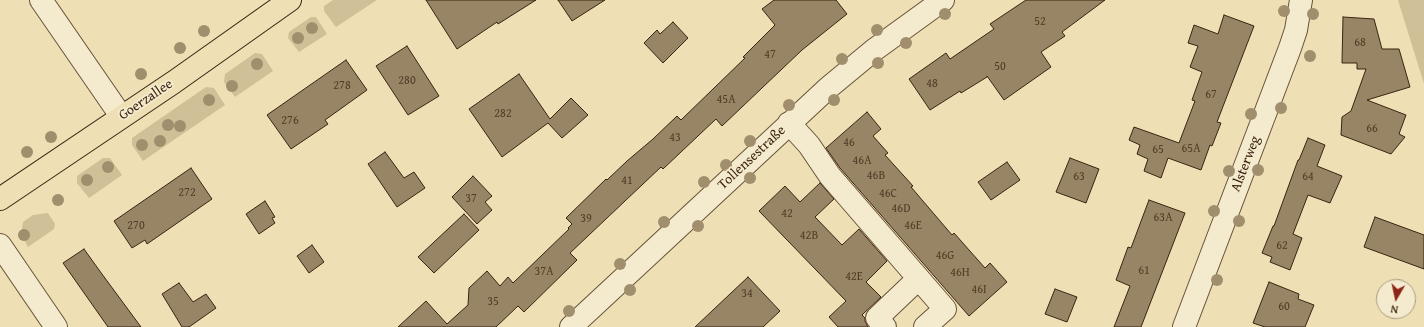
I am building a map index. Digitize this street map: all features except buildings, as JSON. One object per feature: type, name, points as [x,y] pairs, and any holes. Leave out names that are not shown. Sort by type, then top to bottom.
[{"type":"main road","name":"Goerzallee","points":[[0,199],[121,116],[174,82],[290,0]]},
{"type":"street","points":[[41,0],[121,116]]},
{"type":"street","name":"Tollensestraße","points":[[571,327],[789,123],[863,58],[942,0]]},
{"type":"street","name":"Alsterweg","points":[[1184,327],[1290,48],[1296,30],[1301,0]]},
{"type":"street","points":[[789,123],[809,145],[830,176],[945,309],[924,327]]},
{"type":"street","points":[[0,245],[56,327]]},
{"type":"street","points":[[885,327],[877,318],[918,278]]},
{"type":"shaded area","points":[[333,0],[377,0],[336,27],[324,11],[324,6]]},
{"type":"shaded area","points":[[1398,0],[1424,0],[1424,84]]},
{"type":"shaded area","points":[[311,17],[316,17],[327,34],[299,52],[288,38],[289,32]]},
{"type":"shaded area","points":[[255,53],[262,54],[273,71],[235,97],[224,82],[225,74]]},
{"type":"shaded area","points":[[206,87],[214,88],[225,105],[143,161],[132,145],[132,138]]},
{"type":"shaded area","points":[[103,158],[110,158],[122,175],[89,198],[77,183],[77,176]]},
{"type":"shaded area","points":[[48,213],[55,224],[54,229],[28,247],[21,234],[23,222],[33,215]]}]
